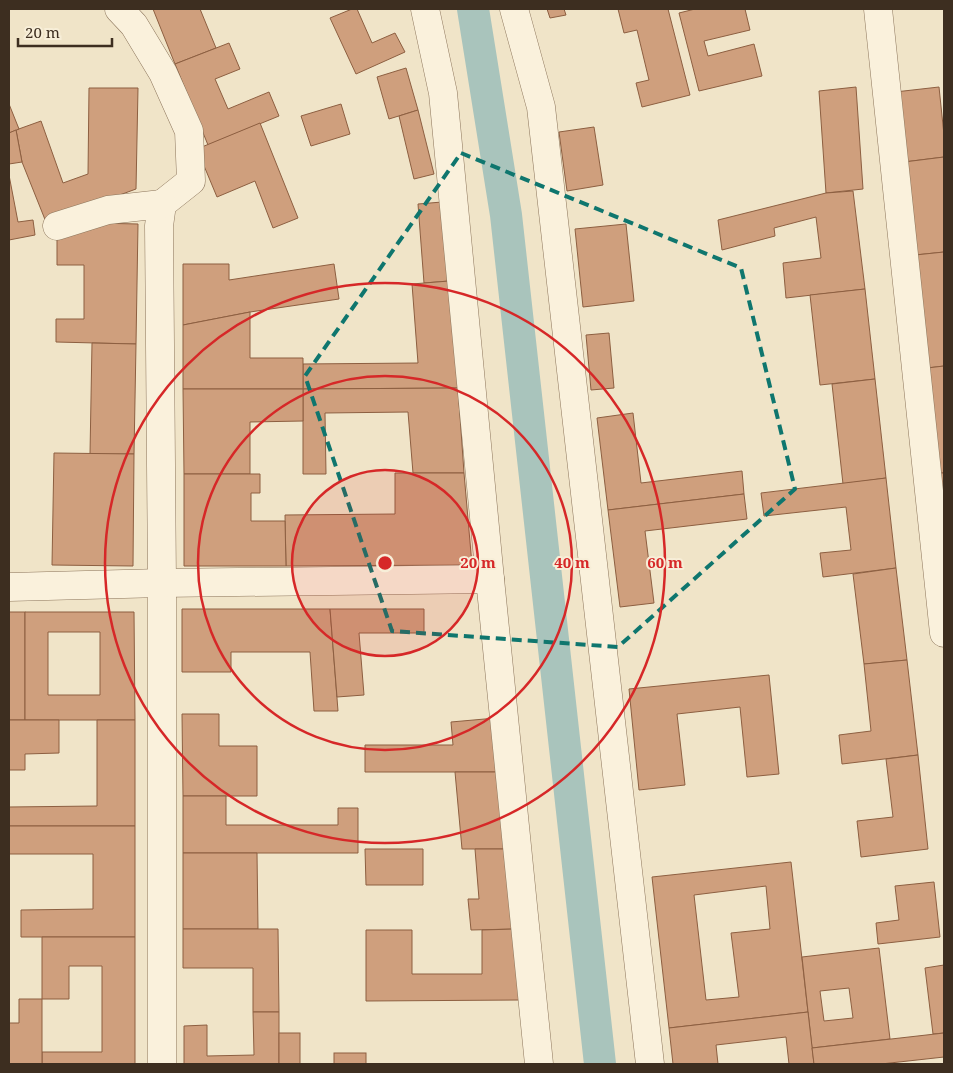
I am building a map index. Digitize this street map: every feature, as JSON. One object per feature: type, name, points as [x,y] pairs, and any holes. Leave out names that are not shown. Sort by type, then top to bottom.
[{"type":"street","points":[[57,226],[108,210],[162,204],[192,181],[189,131],[164,73],[134,25],[119,9]]},
{"type":"street","points":[[425,9],[443,94],[539,1064]]},
{"type":"street","points":[[514,9],[540,107],[650,1064]]},
{"type":"street","points":[[878,9],[944,633]]},
{"type":"street","points":[[162,204],[159,226],[162,583],[162,1064]]},
{"type":"street","points":[[9,587],[490,579]]},
{"type":"highlighted area","points":[[461,153],[741,268],[795,489],[618,647],[392,631],[305,376]]},
{"type":"building","points":[[153,9],[200,9],[216,48],[175,64]]},
{"type":"building","points":[[352,9],[357,9],[372,43],[395,33],[405,52],[356,74],[330,18]]},
{"type":"building","points":[[547,9],[564,9],[566,15],[550,18]]},
{"type":"building","points":[[618,9],[668,9],[690,95],[642,107],[636,83],[649,80],[637,30],[624,33]]},
{"type":"building","points":[[695,9],[745,9],[750,30],[704,41],[708,56],[754,44],[762,76],[699,91],[679,13]]},
{"type":"building","points":[[229,43],[240,69],[215,79],[228,109],[269,92],[279,116],[208,145],[175,64]]},
{"type":"building","points":[[406,68],[418,110],[389,119],[377,77]]},
{"type":"building","points":[[856,87],[863,189],[826,193],[819,91]]},
{"type":"building","points":[[939,87],[944,135],[944,157],[904,162],[895,92]]},
{"type":"building","points":[[89,88],[138,88],[136,189],[46,222],[22,162],[16,130],[41,121],[63,183],[88,174]]},
{"type":"building","points":[[9,104],[19,129],[9,133]]},
{"type":"building","points":[[341,104],[350,134],[311,146],[301,116]]},
{"type":"building","points":[[418,110],[434,174],[414,179],[399,116]]},
{"type":"building","points":[[260,123],[298,218],[273,228],[255,181],[217,197],[197,149]]},
{"type":"building","points":[[594,127],[603,185],[567,191],[559,132]]},
{"type":"building","points":[[16,130],[22,162],[9,164],[9,133]]},
{"type":"building","points":[[944,157],[944,252],[915,255],[904,162]]},
{"type":"building","points":[[9,175],[18,222],[33,220],[35,235],[9,240]]},
{"type":"building","points":[[853,191],[865,289],[786,298],[783,263],[821,258],[816,217],[774,228],[775,236],[722,250],[718,220],[826,193]]},
{"type":"building","points":[[442,202],[449,281],[424,283],[418,204]]},
{"type":"building","points":[[94,223],[138,224],[136,344],[56,342],[56,319],[84,319],[84,265],[57,265],[57,233]]},
{"type":"building","points":[[626,224],[634,301],[583,307],[575,229]]},
{"type":"building","points":[[944,252],[944,366],[927,368],[915,255]]},
{"type":"building","points":[[183,264],[229,264],[229,280],[334,264],[339,299],[250,312],[183,325]]},
{"type":"building","points":[[449,281],[458,388],[303,389],[303,364],[418,363],[412,284]]},
{"type":"building","points":[[865,289],[875,379],[820,385],[810,295]]},
{"type":"building","points":[[250,312],[250,358],[303,358],[303,389],[183,389],[183,325]]},
{"type":"building","points":[[609,333],[614,388],[591,390],[586,335]]},
{"type":"building","points":[[92,343],[136,344],[134,454],[90,454]]},
{"type":"building","points":[[944,366],[944,473],[938,473],[927,368]]},
{"type":"building","points":[[875,379],[886,478],[843,484],[832,384]]},
{"type":"building","points":[[458,388],[464,473],[413,473],[408,412],[325,413],[326,474],[303,474],[303,389]]},
{"type":"building","points":[[183,389],[303,389],[303,421],[250,422],[250,474],[184,474]]},
{"type":"building","points":[[633,413],[641,483],[742,471],[744,494],[608,510],[597,418]]},
{"type":"building","points":[[54,453],[134,454],[133,566],[52,565]]},
{"type":"building","points":[[395,473],[464,473],[472,565],[286,566],[285,515],[395,514]]},
{"type":"building","points":[[938,473],[944,473],[944,527]]},
{"type":"building","points":[[184,474],[260,474],[260,493],[251,493],[251,521],[285,521],[286,566],[184,566]]},
{"type":"building","points":[[886,478],[896,568],[823,577],[820,553],[851,550],[846,507],[764,516],[761,493]]},
{"type":"building","points":[[744,494],[747,519],[645,531],[654,603],[620,607],[608,510]]},
{"type":"building","points":[[896,568],[907,660],[864,664],[853,574]]},
{"type":"building","points":[[182,609],[330,609],[338,711],[314,711],[310,652],[231,652],[231,672],[182,672]]},
{"type":"building","points":[[330,609],[424,609],[424,633],[359,633],[364,695],[337,697]]},
{"type":"building","points":[[9,612],[25,612],[25,720],[9,720]]},
{"type":"building","points":[[25,612],[134,612],[135,720],[25,720]],"holes":[[[48,632],[100,632],[100,695],[48,695]]]},
{"type":"building","points":[[907,660],[918,755],[842,764],[839,735],[871,731],[864,664]]},
{"type":"building","points":[[769,675],[779,774],[747,777],[740,707],[677,714],[685,785],[639,790],[629,689]]},
{"type":"building","points":[[182,714],[219,714],[219,746],[257,746],[257,796],[183,796]]},
{"type":"building","points":[[496,718],[501,772],[365,772],[365,745],[453,745],[451,722]]},
{"type":"building","points":[[9,720],[59,720],[59,753],[25,754],[25,770],[9,770]]},
{"type":"building","points":[[97,720],[135,720],[135,826],[9,826],[9,807],[97,806]]},
{"type":"building","points":[[918,755],[928,849],[861,857],[857,821],[893,817],[886,759]]},
{"type":"building","points":[[455,772],[501,772],[508,849],[462,849]]},
{"type":"building","points":[[183,796],[226,796],[226,825],[338,825],[338,808],[358,808],[358,853],[183,853]]},
{"type":"building","points":[[9,826],[135,826],[135,937],[21,937],[21,910],[93,909],[93,854],[9,854]]},
{"type":"building","points":[[365,849],[423,849],[423,885],[366,885]]},
{"type":"building","points":[[475,849],[508,849],[515,929],[471,930],[468,899],[479,899]]},
{"type":"building","points":[[183,853],[257,853],[258,929],[183,929]]},
{"type":"building","points":[[791,862],[808,1012],[669,1028],[652,877]],"holes":[[[766,886],[770,929],[731,933],[739,997],[706,1000],[694,895]]]},
{"type":"building","points":[[934,882],[940,937],[878,944],[876,923],[899,920],[895,886]]},
{"type":"building","points":[[183,929],[278,929],[279,1012],[253,1012],[253,968],[183,968]]},
{"type":"building","points":[[515,929],[521,1000],[366,1001],[366,930],[412,930],[412,974],[482,974],[482,930]]},
{"type":"building","points":[[42,937],[135,937],[135,1064],[42,1064],[42,1052],[102,1052],[102,966],[69,966],[69,999],[42,999]]},
{"type":"building","points":[[879,948],[890,1039],[812,1048],[802,957]],"holes":[[[849,988],[853,1018],[824,1021],[820,991]]]},
{"type":"building","points":[[944,965],[944,1033],[933,1034],[925,968]]},
{"type":"building","points":[[19,999],[42,999],[42,1064],[9,1064],[9,1023],[19,1023]]},
{"type":"building","points":[[253,1012],[279,1012],[279,1064],[184,1064],[184,1026],[207,1025],[207,1056],[254,1055]]},
{"type":"building","points":[[808,1012],[814,1064],[789,1064],[786,1037],[716,1045],[718,1064],[673,1064],[669,1028]]},
{"type":"building","points":[[279,1033],[300,1033],[300,1064],[279,1064]]},
{"type":"building","points":[[944,1033],[944,1057],[881,1064],[814,1064],[812,1048]]},
{"type":"building","points":[[334,1053],[366,1053],[366,1064],[334,1064]]},
{"type":"waterway","points":[[473,9],[506,215],[600,1064]]}]
